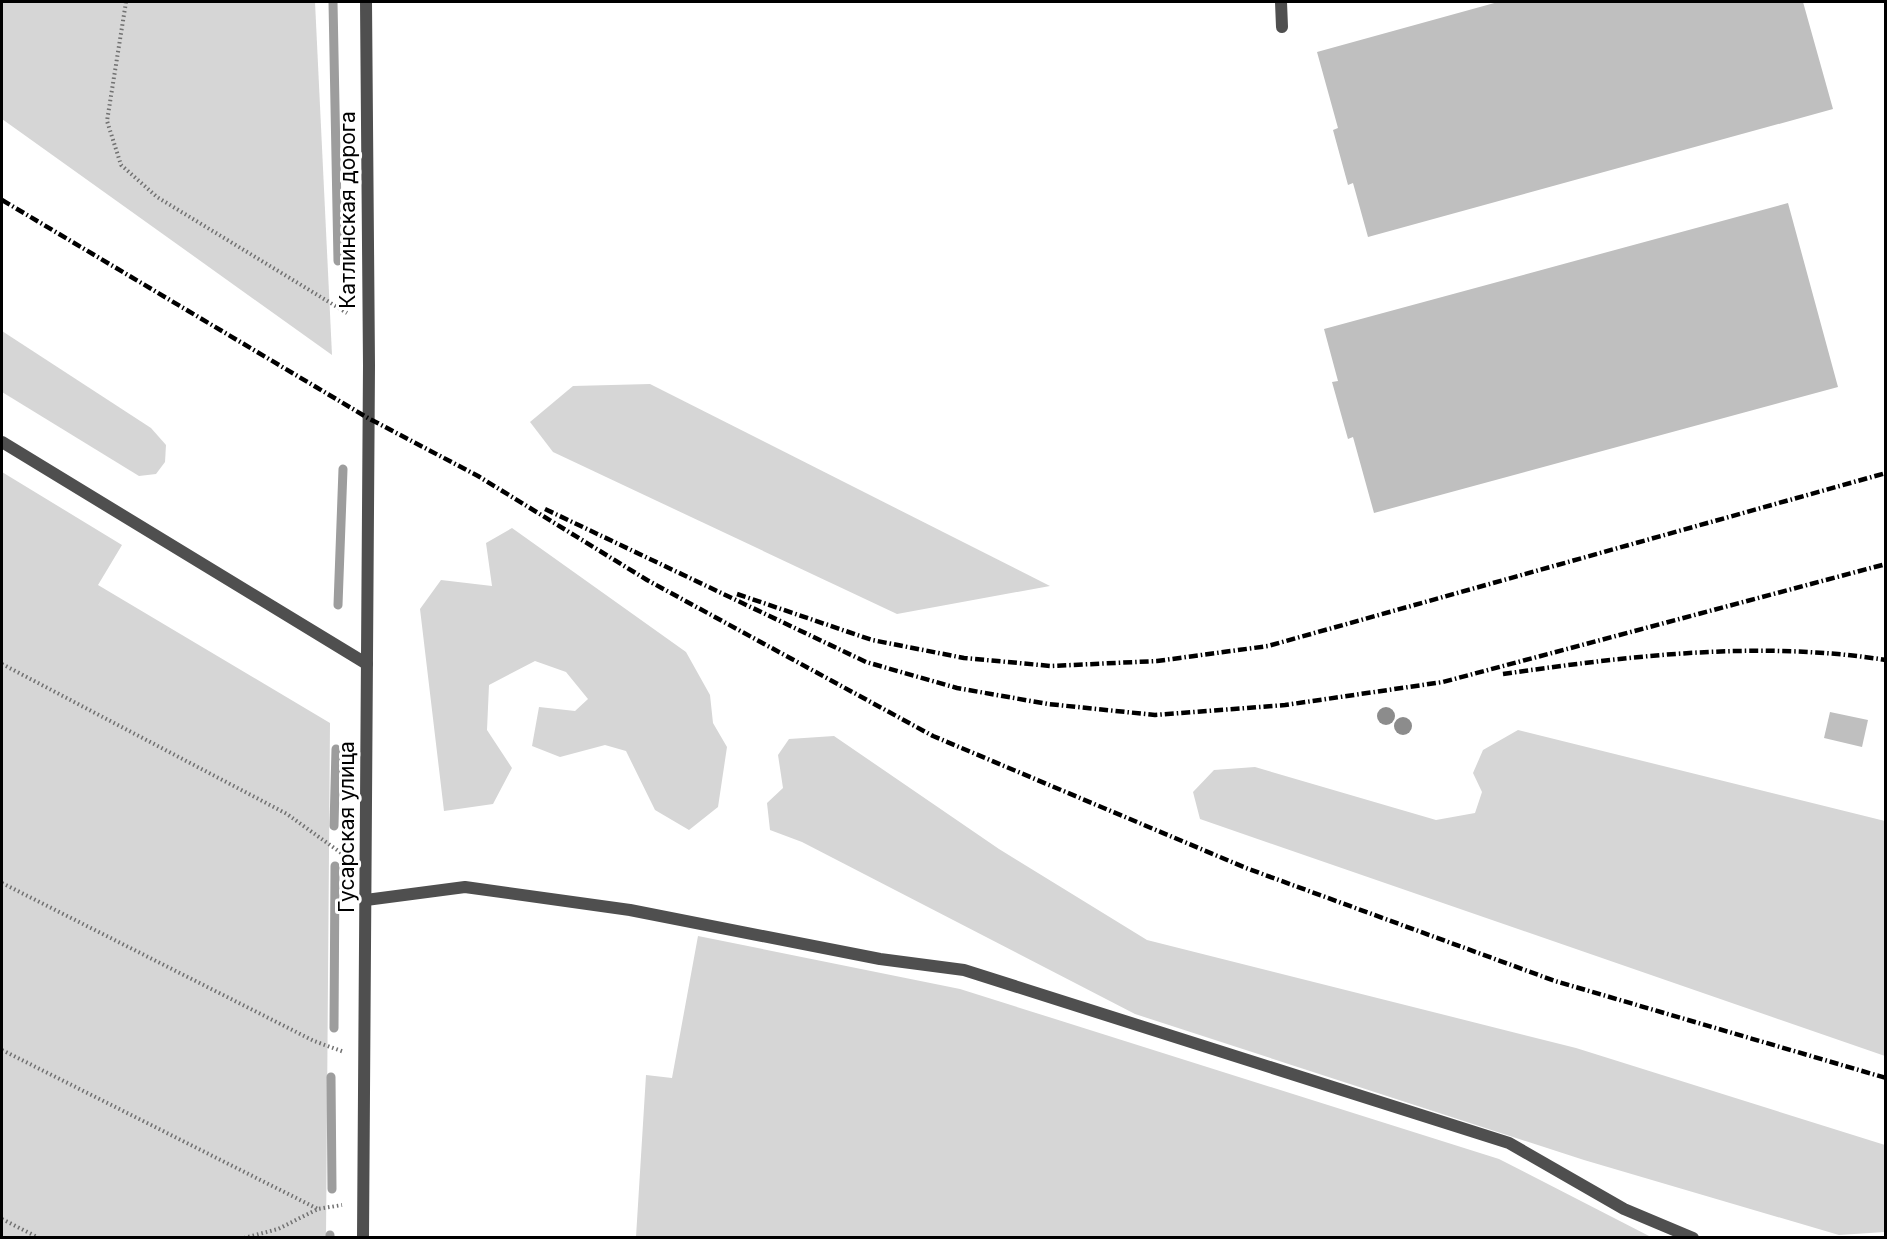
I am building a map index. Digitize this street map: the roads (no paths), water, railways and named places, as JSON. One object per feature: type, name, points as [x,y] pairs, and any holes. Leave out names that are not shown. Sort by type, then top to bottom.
[{"type":"street","name":"Катлинская дорога","points":[[366,2],[368,418]]},
{"type":"street","points":[[1281,2],[1282,27]]},
{"type":"street","name":"Гусарская улица","points":[[363,1238],[368,418]]},
{"type":"street","points":[[2,442],[368,664]]},
{"type":"street","points":[[366,900],[465,887],[630,910],[880,959],[964,970],[1509,1143],[1624,1209],[1693,1238]]},
{"type":"waterway","points":[[333,2],[338,261]]},
{"type":"waterway","points":[[338,605],[343,469]]},
{"type":"waterway","points":[[334,826],[336,749]]},
{"type":"waterway","points":[[334,1028],[335,866]]},
{"type":"waterway","points":[[331,1077],[332,1189]]},
{"type":"railway","points":[[2,200],[368,418],[478,476],[647,580],[933,736],[1246,868],[1555,981],[1886,1078]]},
{"type":"railway","points":[[737,594],[872,640],[964,658],[1051,666],[1157,661],[1268,646],[1886,473]]},
{"type":"railway","points":[[545,509],[866,662],[957,688],[1048,704],[1155,715],[1285,705],[1443,682],[1886,564]]},
{"type":"railway","points":[[1503,674],[1646,656],[1742,651],[1790,651],[1886,660]]}]
